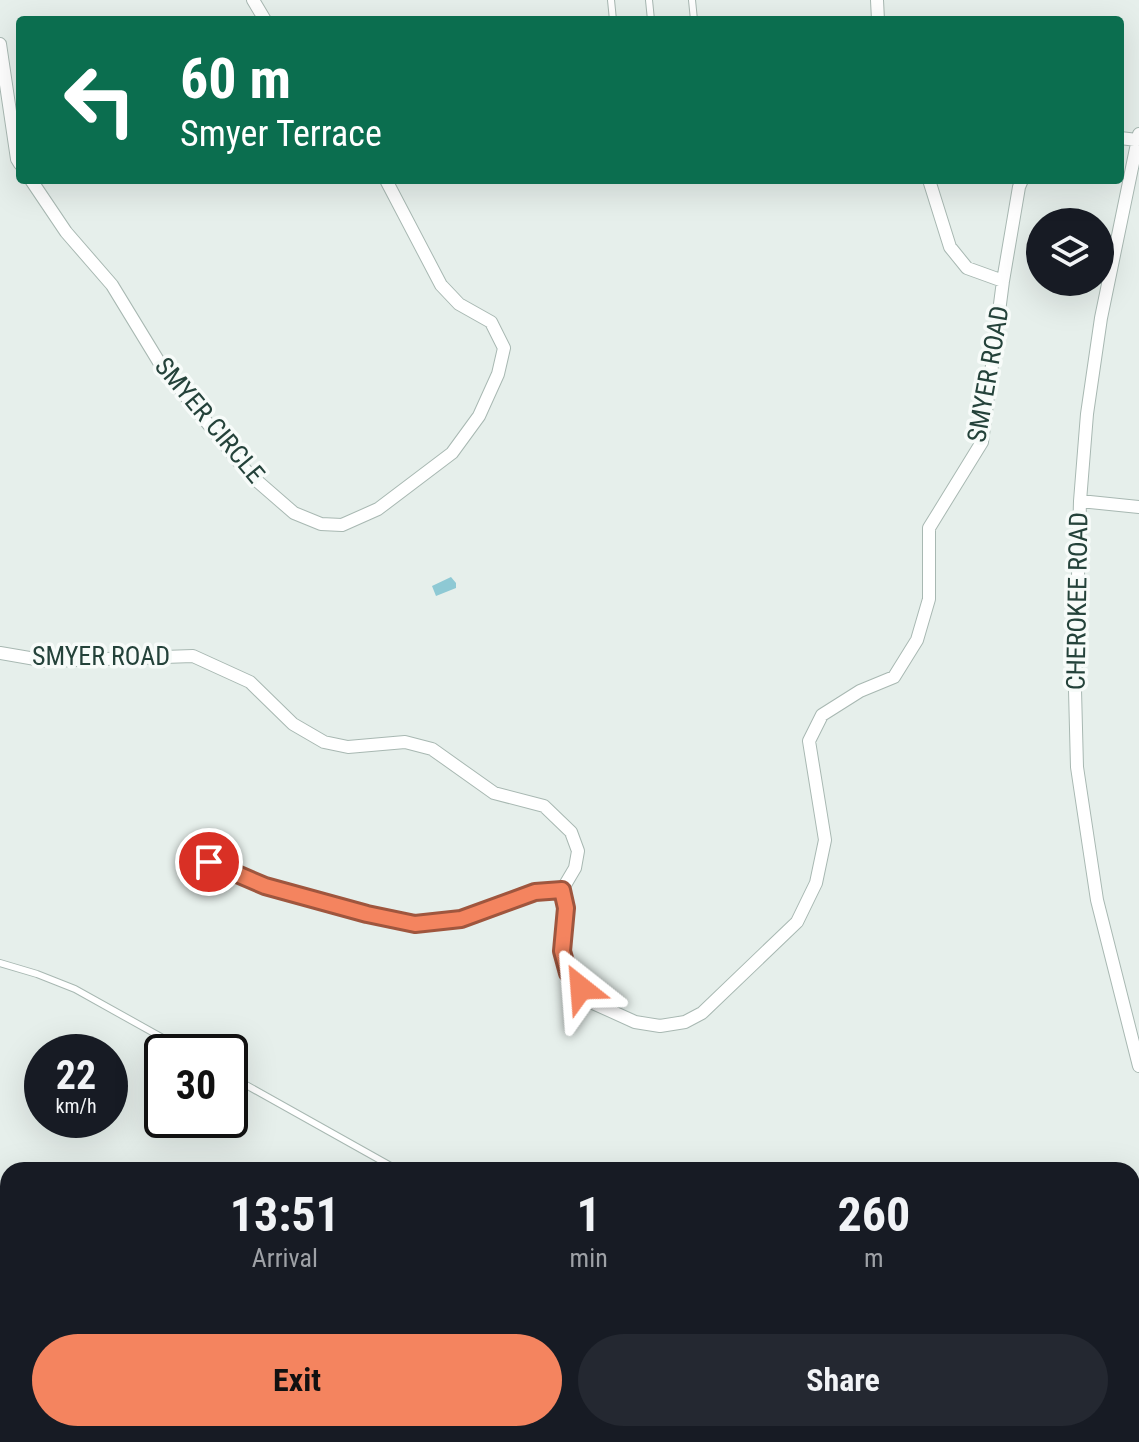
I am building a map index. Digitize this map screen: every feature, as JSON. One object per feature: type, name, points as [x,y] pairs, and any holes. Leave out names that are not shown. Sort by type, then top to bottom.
[{"type":"street","points":[[0,44],[16,152]]},
{"type":"street","name":"CHEROKEE ROAD","points":[[1138,137],[1101,318],[1087,414],[1080,501],[1075,690],[1077,767],[1097,900],[1139,1066]]},
{"type":"street","name":"SMYER CIRCLE","points":[[34,184],[66,232],[112,285],[162,367],[248,473],[294,513],[321,524],[342,525],[378,509],[452,453],[479,416],[498,374],[504,348],[491,322],[459,304],[441,285],[388,184]]},
{"type":"street","points":[[930,184],[950,247],[967,268],[1003,281]]},
{"type":"street","name":"SMYER ROAD","points":[[0,653],[47,661],[193,656],[250,682],[293,724],[324,742],[348,747],[405,742],[432,749],[494,793],[544,806],[571,832],[578,851],[575,868],[562,890],[566,908],[562,951],[568,973],[593,1003],[635,1022],[660,1026],[685,1022],[702,1013],[797,922],[816,883],[825,840],[809,741],[822,715],[860,691],[894,677],[917,640],[929,599],[929,528],[982,442],[1003,281],[1020,184]]},
{"type":"street","points":[[1080,501],[1139,507]]},
{"type":"street","points":[[209,862],[265,886],[415,924],[461,919],[535,892],[562,890]]},
{"type":"lane","points":[[0,963],[75,989],[156,1034]]},
{"type":"lane","points":[[248,1086],[384,1162]]},
{"type":"water","points":[[451,577],[456,588],[436,596],[432,586]]},
{"type":"route","points":[[209,862],[265,886],[415,924],[461,919],[535,892],[562,890],[566,908],[562,951],[568,973],[581,988]]}]
